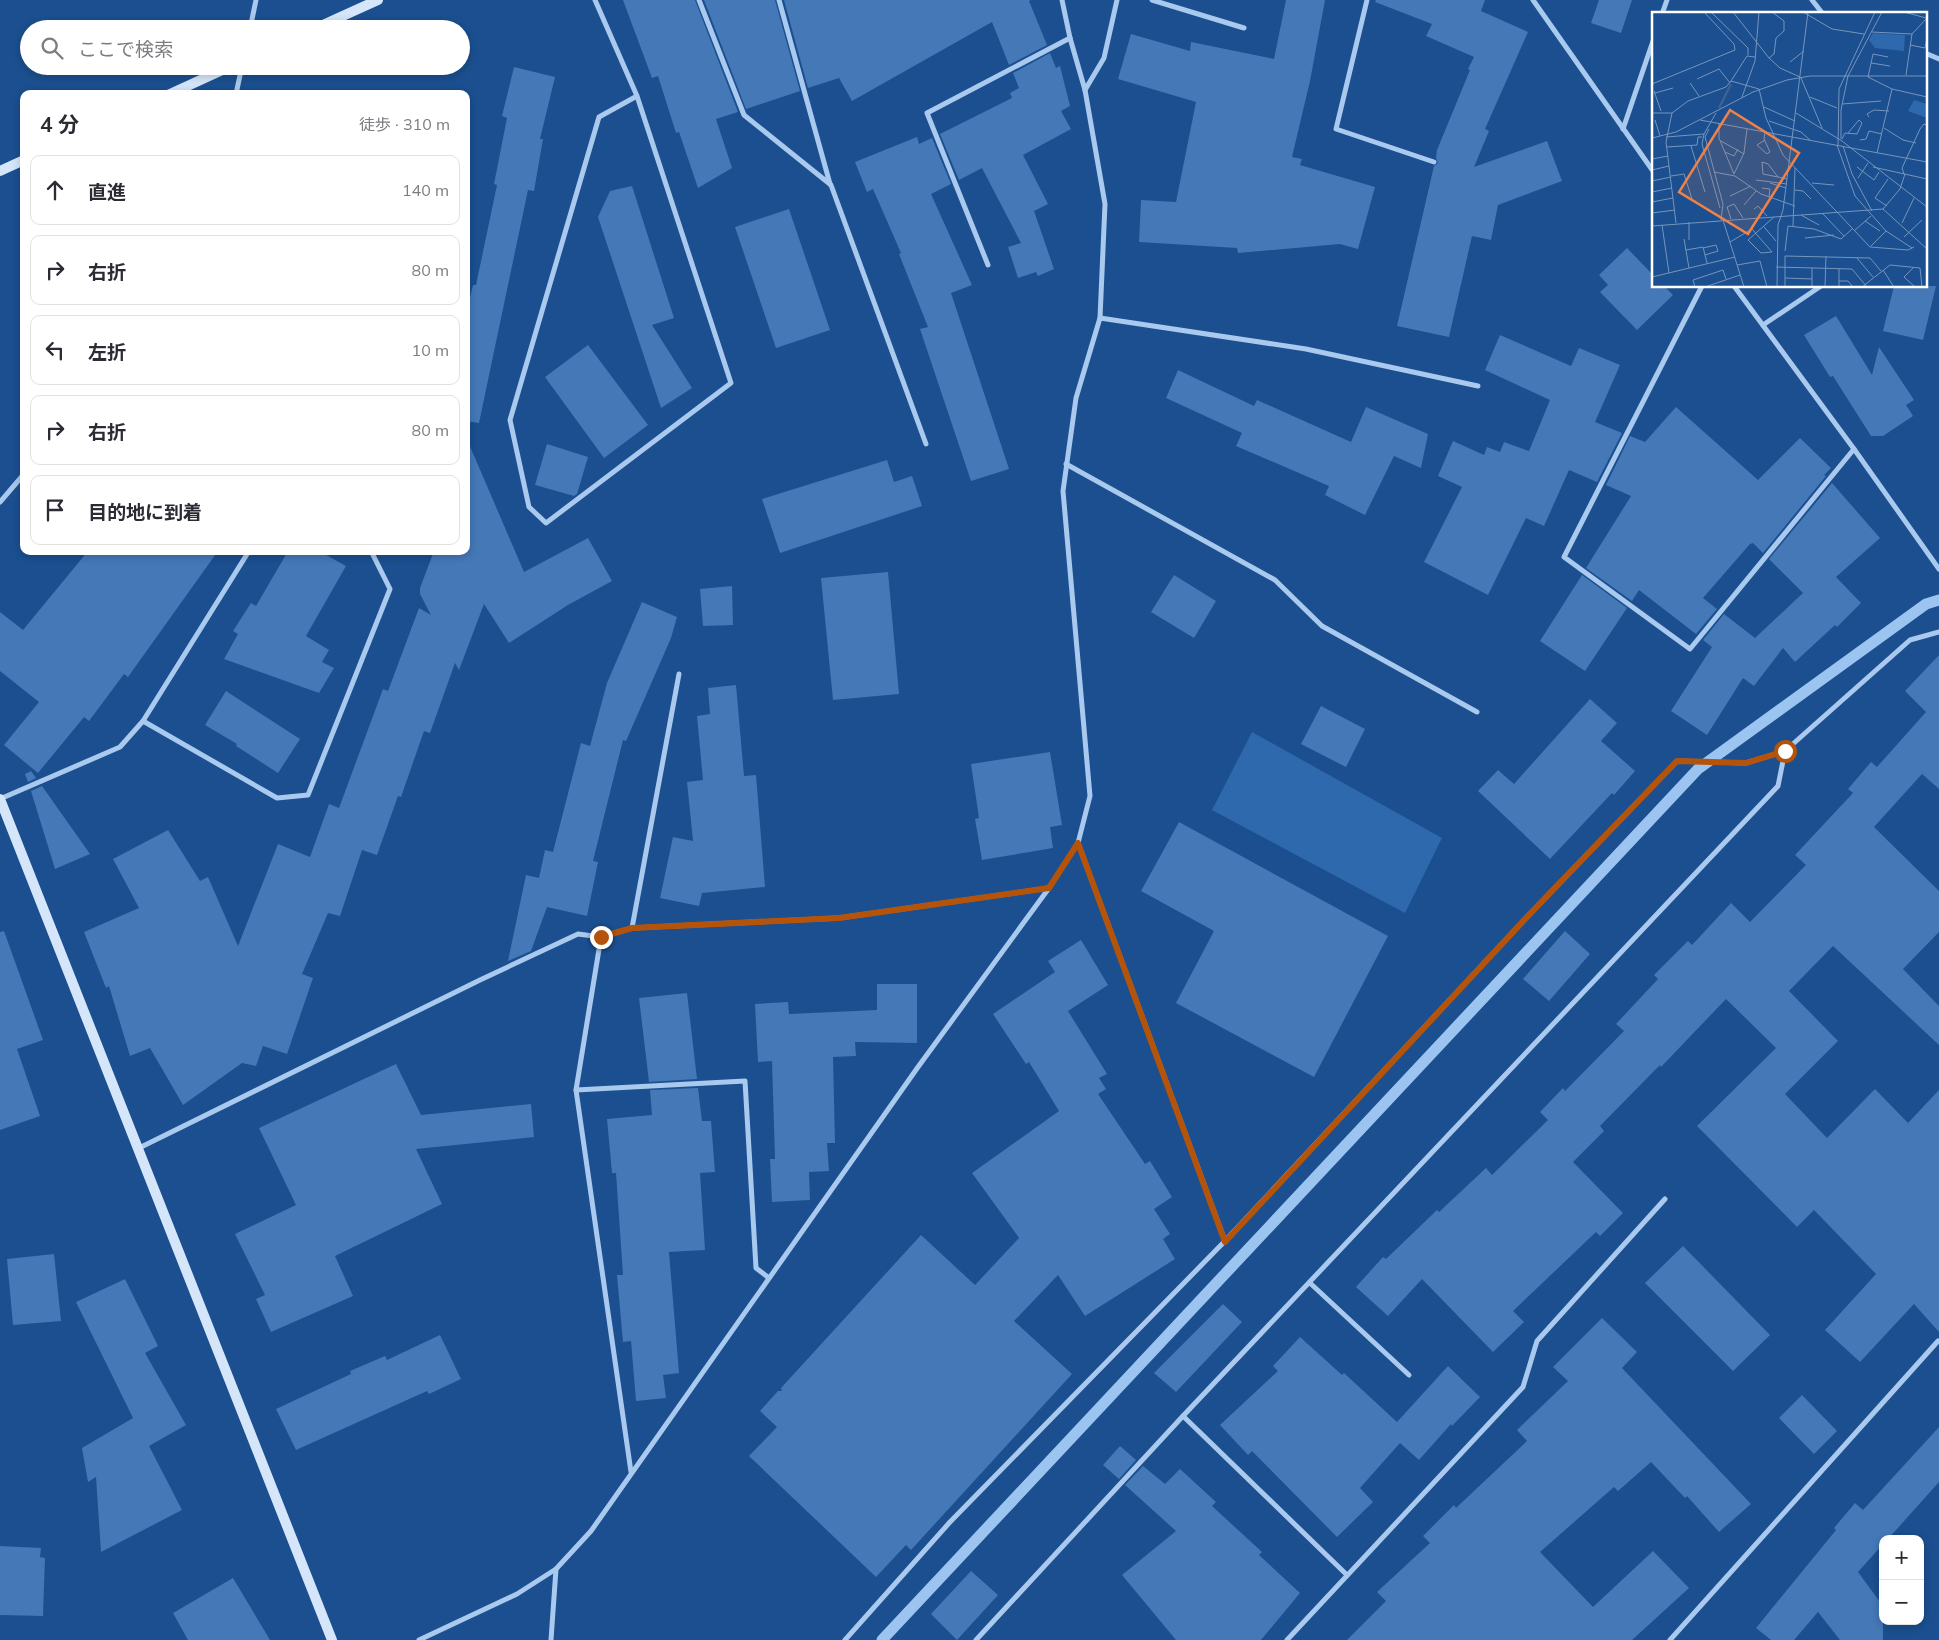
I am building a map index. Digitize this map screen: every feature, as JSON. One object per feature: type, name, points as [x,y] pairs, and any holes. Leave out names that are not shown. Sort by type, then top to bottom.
[{"type":"street","points":[[252,20],[256,0]]},
{"type":"street","points":[[334,20],[378,0]]},
{"type":"street","points":[[595,0],[637,96],[731,383],[546,523],[529,507],[510,420],[599,117],[637,96]]},
{"type":"street","points":[[699,0],[744,115],[830,185]]},
{"type":"street","points":[[780,0],[830,185],[926,444]]},
{"type":"street","points":[[419,1640],[517,1594],[556,1570],[591,1531],[918,1067],[1049,888],[1078,843],[1090,796],[1063,491],[1076,398],[1100,318],[1105,204],[1085,90],[1070,38],[1062,0]]},
{"type":"street","points":[[1085,90],[1104,58],[1117,0]]},
{"type":"street","points":[[1152,0],[1244,28]]},
{"type":"street","points":[[1367,0],[1336,129],[1434,162]]},
{"type":"street","points":[[1533,0],[1652,170]]},
{"type":"street","points":[[1663,12],[1667,0]]},
{"type":"street","points":[[1812,0],[1821,12]]},
{"type":"street","points":[[988,264],[927,113],[1070,38]]},
{"type":"street","points":[[1623,129],[1652,44]]},
{"type":"street","points":[[1926,53],[1939,59]]},
{"type":"street","points":[[179,90],[211,75]]},
{"type":"street","points":[[237,90],[240,75]]},
{"type":"street","points":[[0,171],[20,162]]},
{"type":"street","points":[[1701,288],[1564,557],[1690,649],[1854,448]]},
{"type":"street","points":[[1735,288],[1854,448],[1939,568]]},
{"type":"street","points":[[1763,325],[1818,288]]},
{"type":"street","points":[[1100,318],[1306,349],[1478,386]]},
{"type":"street","points":[[1066,464],[1275,580],[1322,626],[1477,712]]},
{"type":"street","points":[[0,502],[20,479]]},
{"type":"street","points":[[247,555],[143,721],[120,747],[0,799],[332,1640]]},
{"type":"street","points":[[143,721],[277,798],[308,795],[390,589],[373,555]]},
{"type":"street","points":[[845,1640],[950,1522],[1225,1242],[1520,925],[1677,761],[1746,763],[1785,751],[1910,640],[1939,632]]},
{"type":"street","points":[[632,928],[679,674]]},
{"type":"street","points":[[976,1640],[1183,1416],[1778,786],[1785,751]]},
{"type":"street","points":[[1078,843],[1225,1242]]},
{"type":"street","points":[[137,1149],[480,980],[578,934],[601,937],[632,928],[839,918],[1049,888]]},
{"type":"street","points":[[601,937],[576,1090],[631,1473]]},
{"type":"street","points":[[576,1090],[745,1081],[756,1268],[769,1278]]},
{"type":"street","points":[[1287,1640],[1523,1386],[1537,1341],[1665,1198]]},
{"type":"street","points":[[1310,1283],[1409,1375]]},
{"type":"street","points":[[1670,1640],[1938,1341]]},
{"type":"street","points":[[1183,1416],[1347,1575]]},
{"type":"street","points":[[551,1640],[556,1570]]},
{"type":"shaded area","points":[[1252,732],[1442,838],[1405,913],[1212,810]]},
{"type":"building","points":[[623,0],[695,0],[738,112],[716,119],[732,168],[698,188],[679,132],[676,133],[658,76],[652,78]]},
{"type":"building","points":[[704,0],[775,0],[800,91],[746,109]]},
{"type":"building","points":[[784,0],[1031,0],[1029,1],[1047,45],[1009,65],[992,22],[852,101],[839,78],[808,88]]},
{"type":"building","points":[[1286,0],[1325,0],[1310,81],[1292,157],[1302,159],[1300,165],[1375,187],[1358,249],[1340,244],[1238,253],[1237,248],[1139,242],[1141,200],[1176,202],[1196,102],[1118,79],[1131,34],[1190,51],[1191,42],[1274,59]]},
{"type":"building","points":[[1376,0],[1485,0],[1481,11],[1528,32],[1485,129],[1489,131],[1474,167],[1547,141],[1562,181],[1498,205],[1491,240],[1472,236],[1449,337],[1397,326],[1434,166],[1438,163],[1436,158],[1437,150],[1474,57],[1426,36],[1432,24],[1375,2]]},
{"type":"building","points":[[1599,0],[1632,0],[1621,33],[1591,23]]},
{"type":"building","points":[[1050,53],[1056,68],[1060,66],[1070,106],[1061,111],[1071,129],[1023,155],[1048,204],[1034,211],[1054,269],[1038,276],[1036,272],[1018,278],[1008,247],[1021,243],[982,168],[959,180],[940,134],[1012,98],[1010,93],[1019,88],[1013,73]]},
{"type":"building","points":[[514,67],[555,77],[540,139],[543,139],[534,191],[528,190],[479,423],[470,422],[470,297],[473,285],[476,285],[497,185],[494,184],[507,118],[502,116]]},
{"type":"building","points":[[917,137],[919,144],[932,138],[951,184],[931,194],[972,285],[951,293],[1009,469],[971,481],[920,329],[928,327],[899,254],[901,253],[873,189],[867,192],[855,162]]},
{"type":"building","points":[[632,186],[674,318],[652,325],[692,388],[661,408],[598,217],[610,191]]},
{"type":"building","points":[[789,209],[830,330],[776,348],[735,227]]},
{"type":"building","points":[[1627,248],[1652,274],[1652,288],[1666,288],[1673,295],[1637,330],[1600,292],[1608,285],[1599,275]]},
{"type":"building","points":[[1926,286],[1936,286],[1923,340],[1883,331],[1894,288],[1926,288]]},
{"type":"building","points":[[1836,316],[1872,375],[1879,347],[1914,400],[1906,405],[1913,416],[1883,436],[1871,436],[1833,376],[1830,377],[1804,335]]},
{"type":"building","points":[[1500,335],[1571,366],[1579,348],[1620,365],[1595,422],[1622,433],[1597,482],[1569,470],[1544,526],[1526,518],[1488,595],[1424,562],[1462,487],[1438,476],[1453,441],[1484,455],[1487,447],[1500,452],[1504,442],[1529,451],[1550,400],[1485,370]]},
{"type":"building","points":[[588,345],[648,425],[604,458],[545,377]]},
{"type":"building","points":[[1178,370],[1254,406],[1257,400],[1351,442],[1366,407],[1428,434],[1421,468],[1394,456],[1365,515],[1325,495],[1329,486],[1236,446],[1242,433],[1166,398]]},
{"type":"building","points":[[1676,407],[1758,480],[1800,438],[1831,468],[1763,553],[1753,543],[1750,544],[1703,598],[1717,609],[1696,634],[1639,590],[1632,601],[1586,568],[1631,496],[1606,485],[1630,436],[1645,442]]},
{"type":"building","points":[[547,444],[588,457],[577,494],[574,496],[535,485]]},
{"type":"building","points":[[470,446],[524,572],[588,538],[612,581],[568,605],[509,643],[484,604],[459,670],[455,663],[430,733],[424,731],[401,797],[398,796],[377,855],[362,850],[340,916],[328,913],[302,974],[313,978],[287,1054],[263,1046],[256,1066],[242,1063],[183,1105],[150,1048],[130,1056],[109,986],[106,988],[84,932],[139,908],[113,859],[168,830],[200,881],[208,877],[238,946],[278,844],[310,857],[329,804],[339,808],[383,689],[388,691],[419,608],[431,615],[420,594],[420,588],[432,555],[470,555]]},
{"type":"building","points":[[887,460],[894,482],[912,476],[922,506],[780,553],[762,499]]},
{"type":"building","points":[[1832,483],[1880,538],[1836,577],[1861,603],[1837,627],[1835,625],[1795,662],[1783,648],[1754,686],[1743,678],[1707,735],[1671,711],[1712,647],[1703,640],[1724,614],[1755,638],[1803,593],[1769,559]]},
{"type":"building","points":[[85,555],[215,555],[128,677],[124,674],[89,721],[84,717],[38,773],[4,745],[39,702],[0,671],[0,612],[23,630]]},
{"type":"building","points":[[286,555],[326,555],[346,566],[306,636],[329,650],[322,662],[334,668],[319,693],[224,659],[238,634],[233,631],[251,603],[256,606]]},
{"type":"building","points":[[888,572],[899,694],[833,700],[821,578]]},
{"type":"building","points":[[1174,575],[1216,601],[1194,638],[1151,612]]},
{"type":"building","points":[[1582,575],[1627,608],[1585,671],[1540,641]]},
{"type":"building","points":[[732,586],[733,625],[703,626],[700,589]]},
{"type":"building","points":[[642,602],[677,617],[671,638],[626,741],[623,740],[593,861],[598,862],[587,916],[547,907],[531,951],[508,961],[526,875],[539,878],[545,850],[553,852],[581,743],[590,746],[607,683]]},
{"type":"building","points":[[1939,655],[1939,789],[1922,774],[1874,827],[1939,891],[1939,932],[1903,969],[1939,1006],[1939,1045],[1833,946],[1789,991],[1838,1041],[1785,1094],[1827,1138],[1875,1089],[1908,1123],[1939,1090],[1939,1332],[1914,1304],[1860,1362],[1825,1330],[1876,1274],[1814,1210],[1797,1227],[1697,1126],[1776,1048],[1726,999],[1661,1067],[1660,1065],[1600,1126],[1604,1131],[1573,1162],[1623,1213],[1600,1236],[1596,1232],[1513,1311],[1524,1322],[1493,1352],[1422,1279],[1388,1316],[1356,1287],[1383,1257],[1386,1259],[1437,1210],[1439,1212],[1486,1168],[1492,1175],[1548,1120],[1540,1112],[1563,1088],[1565,1091],[1624,1031],[1616,1024],[1658,979],[1654,975],[1688,941],[1692,945],[1731,903],[1750,922],[1806,865],[1795,855],[1853,793],[1848,789],[1871,762],[1877,767],[1926,712],[1905,691]]},
{"type":"building","points":[[736,685],[744,776],[756,775],[765,887],[702,893],[699,906],[660,898],[673,837],[693,841],[687,782],[703,780],[697,716],[710,714],[708,688]]},
{"type":"building","points":[[226,691],[300,739],[278,773],[236,746],[237,744],[205,725]]},
{"type":"building","points":[[1590,699],[1617,723],[1601,741],[1635,771],[1614,795],[1612,793],[1550,859],[1478,791],[1498,770],[1514,784]]},
{"type":"building","points":[[1321,706],[1365,729],[1346,767],[1301,744]]},
{"type":"building","points":[[1050,752],[1062,825],[1050,827],[1053,848],[982,860],[975,819],[979,818],[971,764]]},
{"type":"building","points":[[31,771],[36,778],[28,782],[25,774]]},
{"type":"building","points":[[42,786],[90,854],[55,869],[31,791]]},
{"type":"building","points":[[1179,822],[1388,936],[1314,1077],[1176,1003],[1214,931],[1141,891]]},
{"type":"building","points":[[4,931],[43,1040],[17,1049],[40,1116],[0,1130],[0,932]]},
{"type":"building","points":[[1565,931],[1590,954],[1549,1001],[1523,979]]},
{"type":"building","points":[[1081,940],[1108,985],[1068,1011],[1107,1074],[1099,1078],[1106,1089],[1098,1094],[1145,1164],[1150,1161],[1172,1197],[1154,1209],[1170,1234],[1163,1239],[1175,1259],[1085,1316],[1058,1275],[1014,1321],[1072,1374],[911,1550],[906,1545],[876,1577],[749,1456],[777,1427],[760,1411],[778,1391],[782,1391],[781,1388],[921,1235],[975,1285],[1019,1238],[972,1173],[1059,1111],[1029,1062],[1026,1064],[993,1014],[1055,972],[1048,961]]},
{"type":"building","points":[[877,984],[917,984],[917,1043],[855,1042],[856,1056],[833,1057],[835,1143],[827,1143],[829,1171],[809,1172],[810,1200],[772,1202],[770,1159],[775,1159],[772,1061],[758,1062],[755,1004],[788,1002],[789,1014],[877,1010]]},
{"type":"building","points":[[687,993],[697,1079],[649,1082],[639,998]]},
{"type":"building","points":[[396,1064],[421,1115],[531,1104],[534,1137],[416,1149],[442,1204],[335,1256],[353,1296],[271,1332],[256,1299],[265,1295],[235,1234],[296,1205],[259,1128]]},
{"type":"building","points":[[698,1088],[702,1121],[711,1121],[715,1172],[700,1173],[705,1250],[669,1252],[679,1373],[663,1375],[666,1398],[636,1401],[631,1341],[623,1342],[617,1275],[623,1275],[616,1173],[612,1173],[607,1119],[652,1115],[650,1090]]},
{"type":"building","points":[[1683,1246],[1770,1335],[1733,1371],[1645,1283]]},
{"type":"building","points":[[54,1254],[61,1321],[13,1325],[7,1259]]},
{"type":"building","points":[[125,1279],[158,1346],[145,1353],[186,1425],[149,1446],[182,1510],[101,1552],[96,1477],[88,1482],[82,1448],[133,1418],[76,1302]]},
{"type":"building","points":[[1223,1304],[1242,1322],[1176,1392],[1154,1373]]},
{"type":"building","points":[[1602,1318],[1637,1352],[1622,1368],[1751,1504],[1719,1532],[1687,1496],[1685,1498],[1651,1462],[1618,1491],[1614,1487],[1540,1552],[1593,1607],[1653,1551],[1689,1588],[1632,1640],[1347,1640],[1386,1601],[1377,1592],[1430,1543],[1423,1536],[1454,1505],[1456,1508],[1527,1441],[1517,1430],[1568,1381],[1553,1367]]},
{"type":"building","points":[[440,1335],[461,1379],[429,1394],[427,1391],[296,1450],[276,1409],[351,1374],[350,1371],[385,1356],[387,1360]]},
{"type":"building","points":[[1300,1337],[1342,1375],[1344,1373],[1397,1422],[1448,1366],[1480,1397],[1452,1426],[1451,1424],[1419,1460],[1400,1443],[1360,1488],[1373,1502],[1337,1537],[1252,1451],[1248,1455],[1220,1425],[1278,1371],[1273,1366]]},
{"type":"building","points":[[1802,1395],[1837,1431],[1814,1454],[1779,1418]]},
{"type":"building","points":[[1939,1427],[1939,1482],[1892,1535],[1879,1535],[1879,1548],[1858,1572],[1879,1601],[1879,1625],[1883,1625],[1883,1640],[1840,1640],[1818,1612],[1794,1640],[1771,1640],[1756,1628],[1836,1530],[1834,1528],[1855,1503],[1863,1510]]},
{"type":"building","points":[[1120,1446],[1136,1460],[1119,1479],[1103,1465]]},
{"type":"building","points":[[1143,1466],[1165,1484],[1180,1469],[1216,1502],[1212,1506],[1262,1552],[1259,1555],[1300,1593],[1261,1640],[1176,1640],[1122,1575],[1176,1531],[1125,1485]]},
{"type":"building","points":[[0,1546],[41,1548],[40,1557],[45,1558],[43,1616],[0,1615]]},
{"type":"building","points":[[971,1571],[998,1595],[957,1640],[931,1614]]},
{"type":"building","points":[[233,1578],[270,1640],[188,1640],[173,1613]]},
{"type":"waterway","points":[[882,1640],[1698,769],[1926,604],[1939,600]]},
{"type":"route","points":[[601,937],[632,928],[839,918],[1049,888],[1078,843],[1225,1242],[1526,918],[1677,761],[1746,763],[1785,751]]}]
